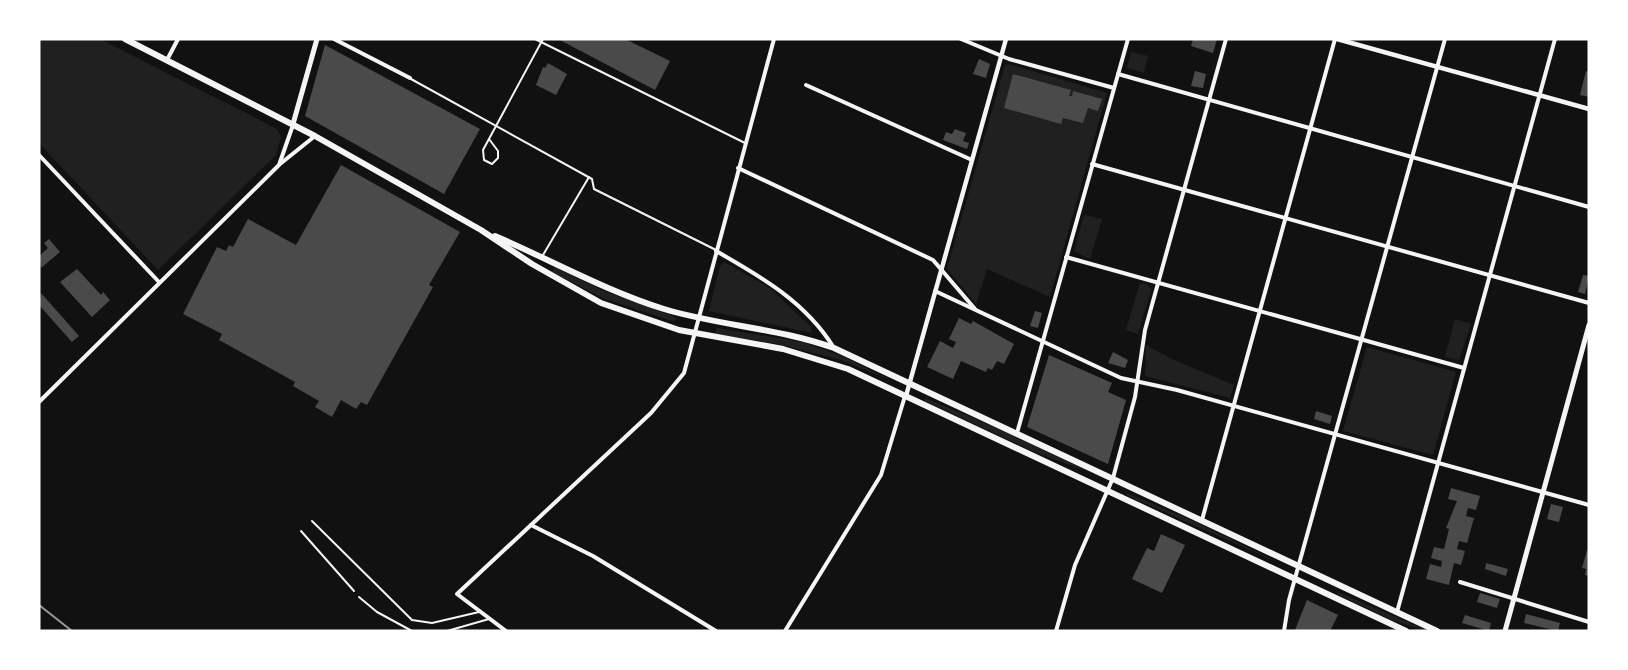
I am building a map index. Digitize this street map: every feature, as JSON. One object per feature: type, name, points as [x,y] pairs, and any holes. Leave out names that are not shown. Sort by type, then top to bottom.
[{"type":"main road","points":[[125,39],[315,136],[481,230],[532,264],[602,303],[694,334],[783,349],[862,375],[1406,631]]},
{"type":"main road","points":[[293,124],[317,39]]},
{"type":"main road","points":[[481,230],[630,297],[698,318],[775,331],[834,348],[1437,631]]},
{"type":"main road","points":[[1505,631],[1589,325]]},
{"type":"street","points":[[167,60],[178,39]]},
{"type":"street","points":[[334,39],[410,78]]},
{"type":"street","points":[[506,631],[457,594],[651,413],[684,373],[774,39]]},
{"type":"street","points":[[961,39],[1002,56],[1114,88]]},
{"type":"street","points":[[785,631],[881,475],[906,396],[1006,39]]},
{"type":"street","points":[[1017,433],[1128,39]]},
{"type":"street","points":[[1056,631],[1076,565],[1113,478],[1137,381],[1142,339],[1226,39]]},
{"type":"street","points":[[1202,520],[1336,39],[1589,109]]},
{"type":"street","points":[[1284,631],[1299,566],[1445,39]]},
{"type":"street","points":[[1397,612],[1555,39]]},
{"type":"street","points":[[1118,75],[1589,207]]},
{"type":"street","points":[[806,85],[972,160]]},
{"type":"street","points":[[279,165],[293,124]]},
{"type":"street","points":[[39,402],[279,165],[315,136]]},
{"type":"street","points":[[39,155],[159,282]]},
{"type":"street","points":[[1092,164],[1589,303]]},
{"type":"street","points":[[738,168],[924,255],[942,268],[975,309]]},
{"type":"street","points":[[716,250],[776,285],[819,328],[834,348]]},
{"type":"street","points":[[1066,258],[1259,309],[1464,368]]},
{"type":"street","points":[[935,291],[1121,378],[1589,505]]},
{"type":"street","points":[[531,525],[596,558],[716,631]]},
{"type":"street","points":[[1460,582],[1589,622]]},
{"type":"lane","points":[[535,39],[745,143]]},
{"type":"lane","points":[[489,139],[498,151],[498,158],[492,164],[487,163],[482,155],[489,139],[542,41]]},
{"type":"lane","points":[[410,78],[589,177],[592,179],[594,189],[716,250]]},
{"type":"lane","points":[[542,257],[589,177]]},
{"type":"lane","points":[[312,520],[412,620],[432,623],[480,612]]},
{"type":"lane","points":[[302,531],[354,591]]},
{"type":"lane","points":[[359,597],[383,616],[412,631]]},
{"type":"lane","points":[[447,631],[489,620]]},
{"type":"shaded area","points":[[39,39],[100,39],[277,129],[281,137],[276,155],[158,270],[39,143]]},
{"type":"shaded area","points":[[1131,52],[1148,56],[1144,73],[1127,68]]},
{"type":"shaded area","points":[[1009,64],[1107,93],[1050,297],[987,269],[976,304],[947,269],[1005,65]]},
{"type":"shaded area","points":[[1084,215],[1102,219],[1090,259],[1074,251]]},
{"type":"shaded area","points":[[724,262],[770,288],[811,327],[812,333],[709,311],[720,266]]},
{"type":"shaded area","points":[[555,267],[606,292],[673,316],[677,320],[672,321],[605,299],[552,272]]},
{"type":"shaded area","points":[[1140,283],[1147,284],[1151,290],[1138,334],[1126,330]]},
{"type":"shaded area","points":[[1455,319],[1471,324],[1459,360],[1445,357]]},
{"type":"shaded area","points":[[717,328],[803,342],[844,357],[892,381],[841,360],[778,344],[717,334],[715,332]]},
{"type":"shaded area","points":[[1146,345],[1174,360],[1234,385],[1230,398],[1145,376]]},
{"type":"shaded area","points":[[1367,347],[1456,372],[1433,455],[1343,431]]},
{"type":"shaded area","points":[[925,398],[1002,430],[1091,473],[1037,453],[925,401]]},
{"type":"shaded area","points":[[1127,493],[1198,523],[1279,563],[1126,495]]},
{"type":"shaded area","points":[[1338,592],[1428,631],[1394,621],[1337,594]]},
{"type":"building","points":[[558,39],[625,39],[670,61],[655,90]]},
{"type":"building","points":[[1193,39],[1217,39],[1213,53],[1191,46]]},
{"type":"building","points":[[325,45],[480,129],[444,194],[305,116]]},
{"type":"building","points":[[979,59],[990,64],[986,78],[973,74]]},
{"type":"building","points":[[548,63],[567,74],[556,95],[536,85],[543,67],[545,68]]},
{"type":"building","points":[[1195,71],[1206,74],[1203,88],[1191,86]]},
{"type":"building","points":[[1586,71],[1589,72],[1589,97],[1580,95]]},
{"type":"building","points":[[1013,74],[1071,90],[1069,96],[1072,96],[1073,91],[1102,99],[1098,111],[1088,108],[1083,123],[1063,118],[1061,124],[1004,108]]},
{"type":"building","points":[[955,129],[966,133],[963,141],[969,143],[967,149],[943,140],[946,132],[952,134]]},
{"type":"building","points":[[341,165],[460,232],[429,285],[433,287],[367,405],[361,402],[356,409],[341,400],[332,417],[315,407],[319,401],[293,386],[295,382],[219,340],[222,334],[183,314],[217,247],[226,251],[229,245],[233,247],[248,219],[296,245]]},
{"type":"building","points":[[49,239],[60,252],[41,268],[39,256],[48,248],[44,243]]},
{"type":"building","points":[[77,269],[101,295],[103,292],[110,300],[92,317],[60,282]]},
{"type":"building","points":[[1583,275],[1589,276],[1585,294],[1578,292]]},
{"type":"building","points":[[41,293],[79,336],[72,342],[39,305]]},
{"type":"building","points":[[1035,311],[1042,313],[1038,328],[1030,326]]},
{"type":"building","points":[[959,318],[971,324],[973,321],[1014,344],[1004,364],[997,361],[992,370],[988,368],[986,372],[961,361],[953,379],[927,367],[940,341],[953,348],[956,342],[949,339]]},
{"type":"building","points":[[1113,352],[1128,360],[1125,368],[1108,363]]},
{"type":"building","points":[[1049,355],[1112,383],[1108,392],[1126,400],[1108,464],[1027,427]]},
{"type":"building","points":[[1316,411],[1332,416],[1330,424],[1314,419]]},
{"type":"building","points":[[1451,488],[1480,496],[1476,510],[1468,508],[1466,516],[1474,518],[1467,543],[1459,541],[1457,549],[1465,551],[1461,565],[1454,563],[1449,585],[1426,579],[1430,564],[1441,567],[1442,561],[1431,558],[1434,547],[1444,549],[1449,529],[1446,528],[1457,501],[1448,499]]},
{"type":"building","points":[[1551,504],[1563,507],[1559,522],[1547,519]]},
{"type":"building","points":[[1161,534],[1185,545],[1162,593],[1132,579],[1147,548],[1154,551]]},
{"type":"building","points":[[1587,550],[1589,550],[1589,576],[1585,575],[1586,569],[1582,568]]},
{"type":"building","points":[[1486,563],[1508,569],[1506,576],[1485,569]]},
{"type":"building","points":[[1480,593],[1500,599],[1497,608],[1477,602]]},
{"type":"building","points":[[1307,600],[1338,615],[1330,631],[1295,630]]},
{"type":"building","points":[[1526,614],[1560,623],[1558,631],[1524,623]]},
{"type":"building","points":[[1465,615],[1491,623],[1489,631],[1462,623]]},
{"type":"railway","points":[[39,605],[72,631]]}]
